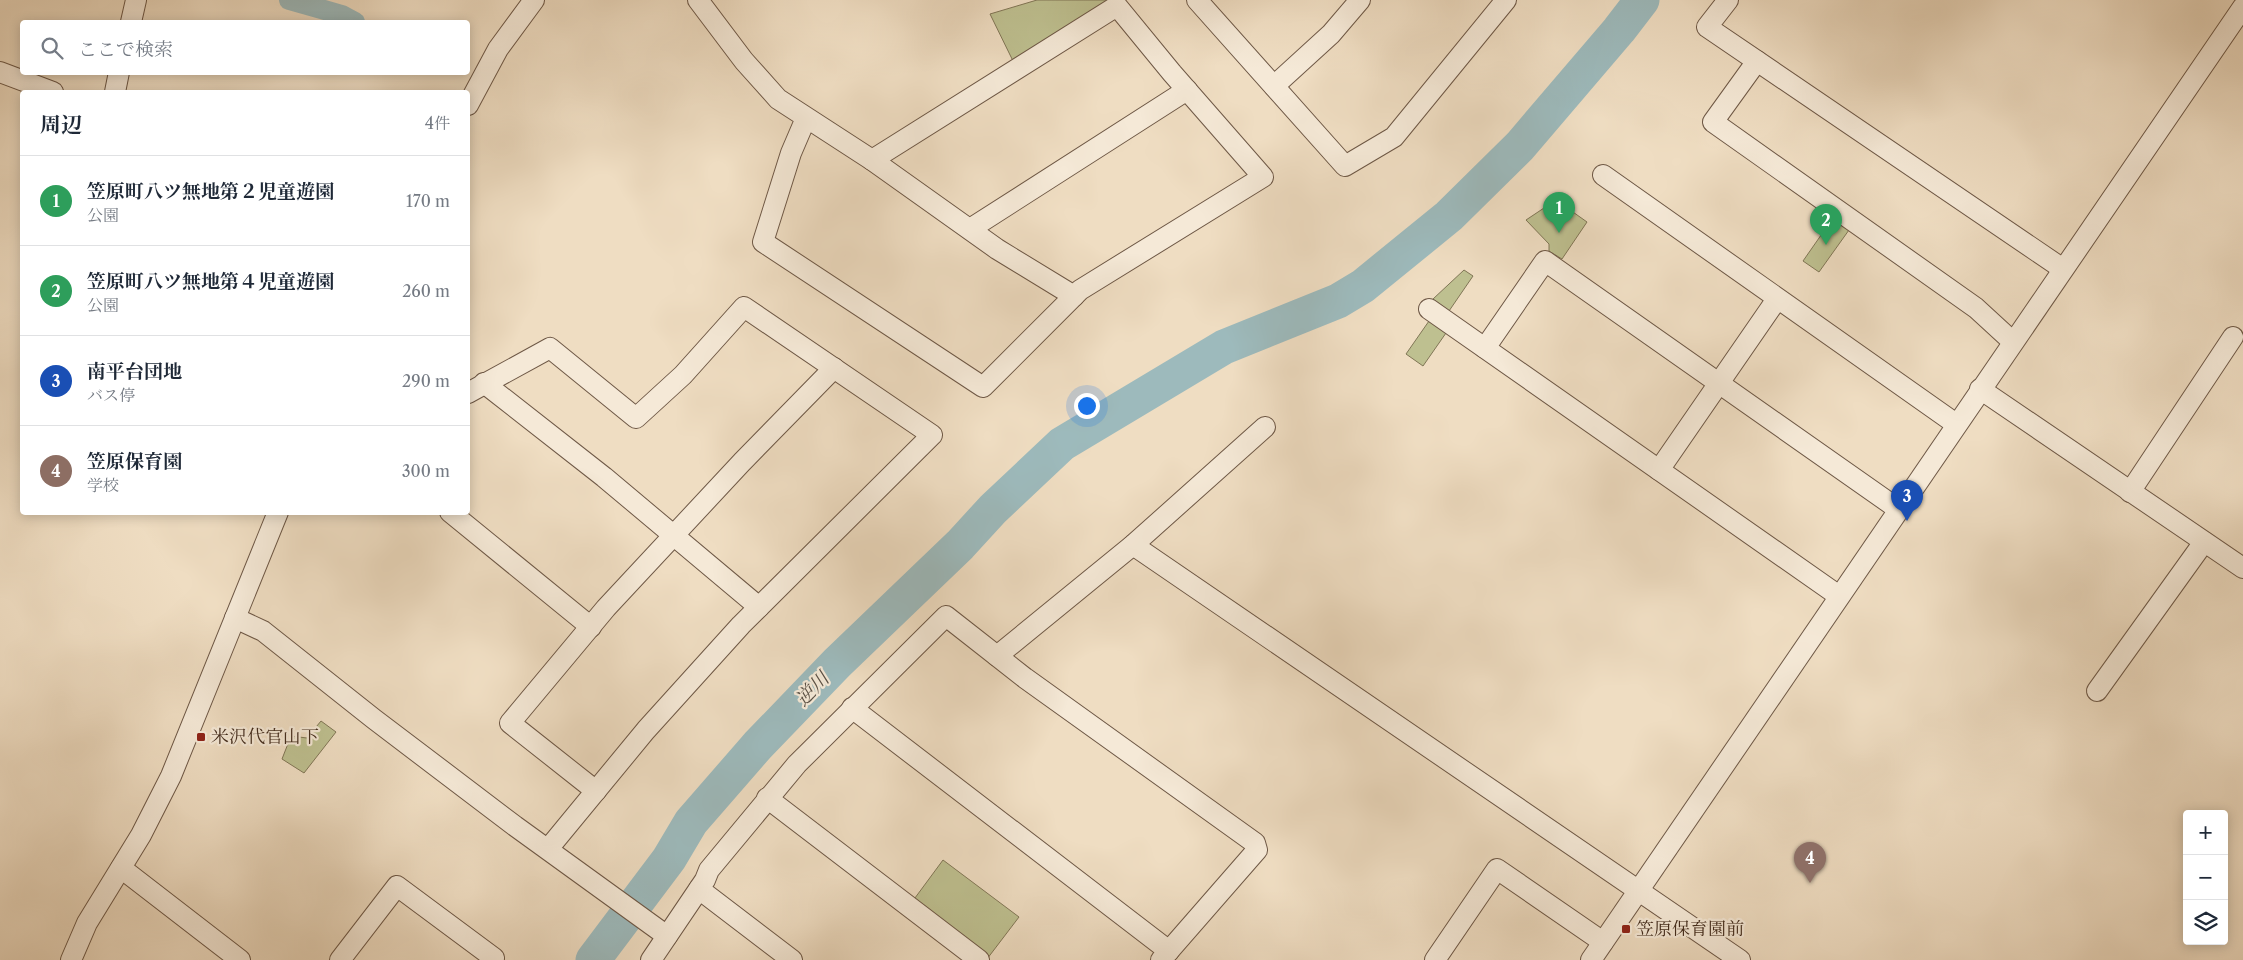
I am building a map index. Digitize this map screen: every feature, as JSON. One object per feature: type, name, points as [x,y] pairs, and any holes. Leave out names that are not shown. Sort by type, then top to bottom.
[{"type":"street","points":[[131,20],[136,0]]},
{"type":"street","points":[[470,101],[498,49],[534,0]]},
{"type":"street","points":[[698,0],[764,86],[778,99],[872,160],[997,249],[1074,296]]},
{"type":"street","points":[[1197,0],[1345,166],[1394,137],[1506,0]]},
{"type":"street","points":[[1274,86],[1331,34],[1360,0]]},
{"type":"street","points":[[1728,0],[1707,27],[2063,268]]},
{"type":"street","points":[[806,118],[791,153],[763,242],[983,387],[1080,290],[1263,177],[1187,90],[1120,3],[872,160]]},
{"type":"street","points":[[1591,960],[1980,388],[2014,342],[2243,7]]},
{"type":"street","points":[[1757,61],[1713,122],[1976,308],[2014,342]]},
{"type":"street","points":[[0,72],[48,90]]},
{"type":"street","points":[[115,90],[118,75]]},
{"type":"street","points":[[970,229],[1187,90]]},
{"type":"street","points":[[1603,175],[1956,424]]},
{"type":"street","points":[[1485,348],[1545,261],[1898,509]]},
{"type":"street","points":[[1659,470],[1777,299]]},
{"type":"street","points":[[548,848],[646,730],[759,607],[932,435],[744,307],[683,375],[636,418],[550,348],[476,388],[604,477],[759,607]]},
{"type":"street","points":[[1429,309],[1839,596]]},
{"type":"street","points":[[2130,492],[2233,337]]},
{"type":"street","points":[[596,791],[510,723],[591,627],[674,536],[834,368]]},
{"type":"street","points":[[1980,388],[2243,568]]},
{"type":"street","points":[[997,656],[1133,545],[1265,427]]},
{"type":"street","points":[[71,960],[87,923],[141,835],[174,771],[277,515]]},
{"type":"street","points":[[454,515],[591,627]]},
{"type":"street","points":[[2096,691],[2204,542]]},
{"type":"street","points":[[1133,545],[1740,960]]},
{"type":"street","points":[[651,960],[661,930],[699,889],[709,870],[797,764],[852,708],[946,616],[997,656],[1255,843],[1257,850],[1165,955],[852,708]]},
{"type":"street","points":[[235,618],[263,630],[382,725],[661,930]]},
{"type":"street","points":[[768,798],[979,960]]},
{"type":"street","points":[[121,868],[240,960]]},
{"type":"street","points":[[1435,960],[1497,869],[1603,942]]},
{"type":"street","points":[[340,960],[397,886],[494,958],[492,960]]},
{"type":"street","points":[[699,889],[792,960]]},
{"type":"green space","points":[[1037,0],[1112,0],[1014,63],[990,14]]},
{"type":"green space","points":[[1556,200],[1587,222],[1562,259],[1549,251],[1549,244],[1526,220]]},
{"type":"green space","points":[[1833,218],[1849,230],[1819,272],[1803,261]]},
{"type":"green space","points":[[1464,270],[1473,276],[1449,311],[1433,299]]},
{"type":"green space","points":[[1429,321],[1446,333],[1423,366],[1406,354]]},
{"type":"green space","points":[[321,721],[336,732],[304,773],[282,759],[291,736],[307,738]]},
{"type":"green space","points":[[943,860],[1019,917],[987,959],[912,902]]},
{"type":"waterway","points":[[289,0],[342,15],[351,20]]},
{"type":"waterway","name":"逆川","points":[[593,960],[669,859],[691,822],[758,745],[837,663],[960,545],[993,509],[1062,444],[1224,347],[1338,301],[1363,286],[1449,216],[1520,146],[1619,30],[1642,0]]},
{"type":"place","name":"笠原町八ツ無地第２児童遊園","points":[[1559,233]]},
{"type":"place","name":"笠原町八ツ無地第４児童遊園","points":[[1826,245]]},
{"type":"place","name":"南平台団地","points":[[1907,521]]},
{"type":"place","name":"米沢代官山下","points":[[201,737]]},
{"type":"place","name":"笠原保育園","points":[[1810,883]]},
{"type":"place","name":"笠原保育園前","points":[[1626,929]]}]
